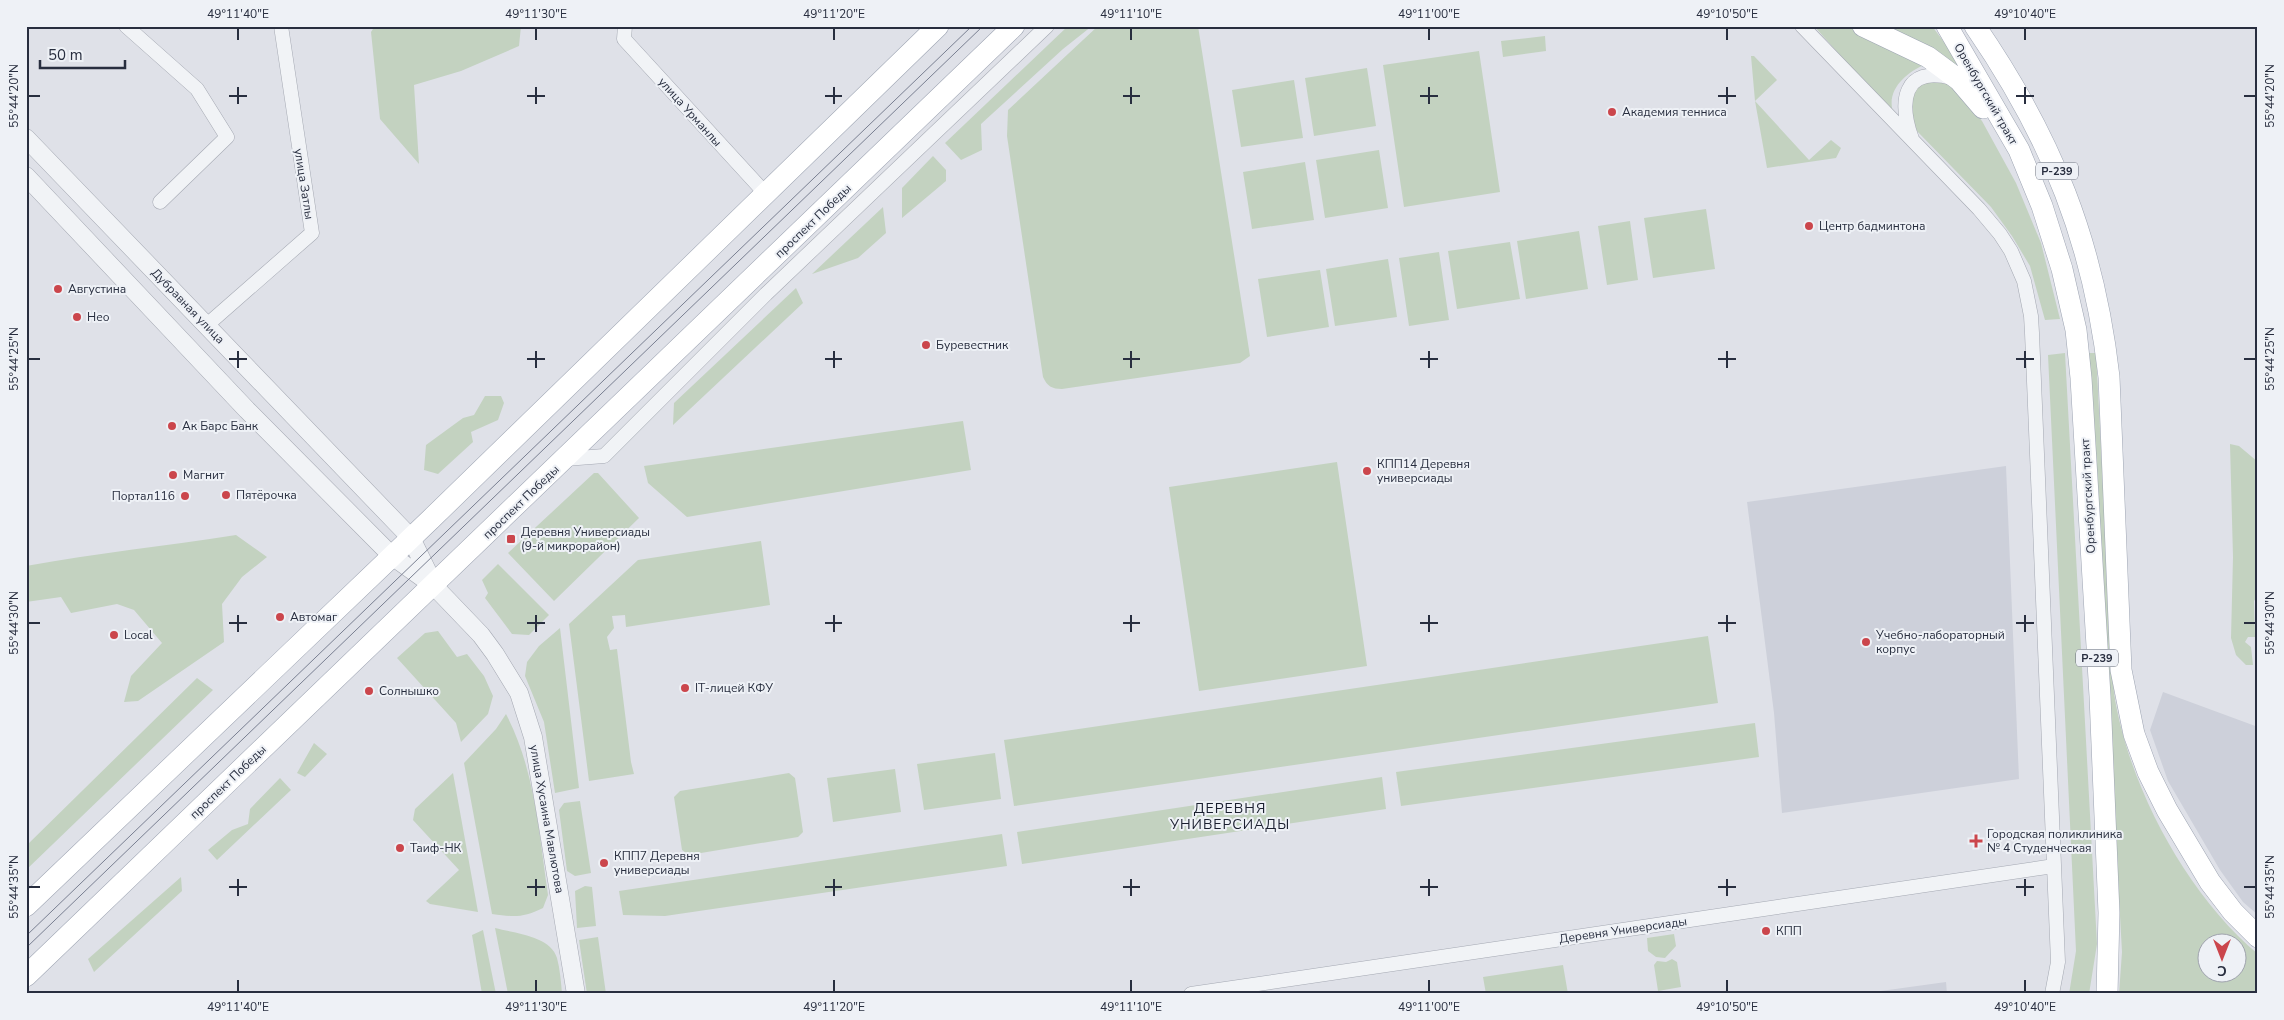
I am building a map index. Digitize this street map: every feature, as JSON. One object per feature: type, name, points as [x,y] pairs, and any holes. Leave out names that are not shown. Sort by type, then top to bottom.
[{"type":"main road","points":[[26,906],[411,538],[938,26]]},
{"type":"main road","name":"проспект Победы","points":[[26,976],[434,586],[1014,26]]},
{"type":"main road","points":[[1862,26],[1922,53],[1959,80],[2019,150]]},
{"type":"main road","name":"Оренбургский тракт","points":[[1947,26],[2019,150],[2042,206],[2059,260],[2076,330],[2081,378],[2110,913],[2107,994]]},
{"type":"main road","name":"Оренбургский тракт","points":[[1975,26],[2007,72],[2039,130],[2060,178],[2085,252],[2104,330],[2109,377],[2122,670],[2134,734],[2148,772],[2167,810],[2210,882],[2233,912],[2258,937]]},
{"type":"main road","points":[[2076,330],[2104,330]]},
{"type":"street","points":[[126,26],[197,89],[227,137],[160,202]]},
{"type":"street","name":"улица Затлы","points":[[207,325],[312,233],[281,26]]},
{"type":"street","name":"улица Урманлы","points":[[625,26],[624,39],[765,193]]},
{"type":"street","points":[[565,459],[604,456],[766,294],[1047,26]]},
{"type":"street","points":[[1802,26],[1979,209],[2012,251],[2024,281],[2031,316],[2058,962],[2052,994]]},
{"type":"street","points":[[1913,142],[1906,124],[1904,107],[1906,94],[1912,84],[1924,76],[1936,74],[1959,80]]},
{"type":"street","name":"Дубравная улица","points":[[26,138],[411,538],[434,586]]},
{"type":"street","points":[[26,176],[247,410],[392,556],[434,586]]},
{"type":"street","points":[[247,410],[268,389]]},
{"type":"street","name":"улица Хусаина Мавлютова","points":[[434,586],[481,635],[519,693],[533,737],[542,783],[576,994]]},
{"type":"street","name":"Деревня Универсиады","points":[[1191,994],[2054,866]]},
{"type":"shaded area","points":[[2006,466],[2019,779],[1782,813],[1774,713],[1747,502]]},
{"type":"shaded area","points":[[2163,692],[2258,727],[2258,915],[2243,902],[2220,870],[2168,781],[2150,730]]},
{"type":"shaded area","points":[[1946,982],[1947,994],[1859,994]]},
{"type":"green space","points":[[375,26],[521,26],[519,46],[461,71],[414,85],[419,164],[380,119],[371,32]]},
{"type":"green space","points":[[1068,26],[1092,26],[1063,49],[981,124],[982,150],[961,160],[945,143]]},
{"type":"green space","points":[[1098,26],[1198,26],[1250,356],[1240,363],[1062,389],[1050,386],[1043,377],[1007,136],[1008,110]]},
{"type":"green space","points":[[1814,26],[1848,26],[1926,64],[1898,84],[1892,99],[1895,117]]},
{"type":"green space","points":[[1878,26],[1932,26],[1979,89]]},
{"type":"green space","points":[[1545,36],[1546,51],[1503,57],[1501,41]]},
{"type":"green space","points":[[1479,51],[1500,192],[1404,207],[1383,65]]},
{"type":"green space","points":[[1751,56],[1754,56],[1777,80],[1755,101]]},
{"type":"green space","points":[[1367,68],[1376,126],[1314,136],[1305,78]]},
{"type":"green space","points":[[1294,80],[1303,138],[1241,147],[1232,90]]},
{"type":"green space","points":[[1928,81],[1948,84],[1982,121],[2016,183],[2041,243],[2060,319],[2045,320],[2030,266],[2012,236],[1991,207],[1914,128],[1908,97],[1912,91]]},
{"type":"green space","points":[[1755,101],[1809,160],[1831,140],[1841,148],[1836,158],[1767,168]]},
{"type":"green space","points":[[1379,150],[1388,208],[1325,218],[1316,160]]},
{"type":"green space","points":[[933,156],[946,170],[946,181],[902,218],[902,188]]},
{"type":"green space","points":[[1305,162],[1314,220],[1252,229],[1243,172]]},
{"type":"green space","points":[[883,207],[886,233],[858,258],[812,274]]},
{"type":"green space","points":[[1706,209],[1715,269],[1653,278],[1644,218]]},
{"type":"green space","points":[[1630,221],[1638,280],[1607,285],[1598,226]]},
{"type":"green space","points":[[1579,231],[1588,289],[1526,299],[1517,241]]},
{"type":"green space","points":[[1510,242],[1520,299],[1457,309],[1448,251]]},
{"type":"green space","points":[[1439,252],[1449,320],[1409,326],[1399,258]]},
{"type":"green space","points":[[1388,259],[1397,317],[1335,326],[1326,269]]},
{"type":"green space","points":[[1320,270],[1329,327],[1267,337],[1258,279]]},
{"type":"green space","points":[[796,288],[803,303],[673,425],[674,403]]},
{"type":"green space","points":[[2065,353],[2097,944],[2089,994],[2069,994],[2076,951],[2048,355]]},
{"type":"green space","points":[[2089,353],[2096,353],[2114,693],[2121,728],[2132,764],[2164,836],[2184,869],[2207,901],[2235,932],[2196,932],[2196,982],[2246,982],[2246,942],[2258,954],[2258,994],[2119,994],[2122,952]]},
{"type":"green space","points":[[485,396],[501,396],[504,403],[498,420],[471,432],[473,442],[438,474],[424,470],[426,445],[463,418],[474,415]]},
{"type":"green space","points":[[963,421],[971,470],[687,517],[648,483],[644,466]]},
{"type":"green space","points":[[2230,444],[2239,446],[2258,462],[2258,595],[2254,601],[2255,637],[2248,637],[2245,642],[2251,647],[2253,665],[2246,665],[2236,655],[2231,638],[2233,557]]},
{"type":"green space","points":[[1337,462],[1367,666],[1199,691],[1169,487]]},
{"type":"green space","points":[[594,473],[598,473],[639,518],[554,601],[508,553]]},
{"type":"green space","points":[[236,535],[267,557],[242,577],[222,604],[224,642],[138,701],[124,702],[131,676],[162,643],[134,610],[117,604],[71,613],[61,597],[26,602],[26,566]]},
{"type":"green space","points":[[761,541],[770,605],[626,627],[625,615],[612,616],[614,628],[607,637],[610,650],[617,649],[634,774],[589,781],[569,624],[638,560]]},
{"type":"green space","points":[[498,564],[549,615],[529,635],[512,634],[485,598],[488,593],[482,580]]},
{"type":"green space","points":[[560,628],[579,788],[555,793],[544,722],[525,676],[527,662],[539,646]]},
{"type":"green space","points":[[438,631],[457,657],[467,654],[484,676],[493,696],[488,714],[461,742],[456,723],[397,658],[425,633]]},
{"type":"green space","points":[[1708,636],[1718,703],[1014,806],[1004,740]]},
{"type":"green space","points":[[197,678],[213,690],[26,870],[26,846]]},
{"type":"green space","points":[[506,714],[516,735],[530,779],[548,895],[543,908],[530,914],[518,916],[492,914],[464,763],[496,729]]},
{"type":"green space","points":[[1755,723],[1759,757],[1401,806],[1396,772]]},
{"type":"green space","points":[[314,743],[327,754],[305,777],[297,773]]},
{"type":"green space","points":[[995,753],[1001,799],[924,810],[917,764]]},
{"type":"green space","points":[[895,769],[901,812],[833,822],[827,778]]},
{"type":"green space","points":[[453,773],[478,912],[430,904],[426,901],[459,870],[413,820],[415,809]]},
{"type":"green space","points":[[789,773],[795,778],[803,832],[798,837],[689,855],[682,850],[674,797],[680,791]]},
{"type":"green space","points":[[1382,777],[1386,809],[1022,864],[1017,832]]},
{"type":"green space","points":[[280,778],[291,790],[217,860],[208,850],[232,830],[248,824],[250,809]]},
{"type":"green space","points":[[580,801],[591,873],[575,876],[567,871],[559,810],[564,803]]},
{"type":"green space","points":[[1002,834],[1007,866],[665,916],[623,915],[619,891]]},
{"type":"green space","points":[[181,877],[182,891],[94,972],[88,959]]},
{"type":"green space","points":[[585,886],[592,887],[596,926],[577,928],[575,891]]},
{"type":"green space","points":[[495,928],[531,937],[547,945],[557,958],[562,994],[508,994]]},
{"type":"green space","points":[[483,930],[496,994],[482,994],[472,935]]},
{"type":"green space","points":[[1674,934],[1676,946],[1665,958],[1656,957],[1648,951],[1647,938]]},
{"type":"green space","points":[[598,937],[606,994],[587,994],[579,940]]},
{"type":"green space","points":[[1672,959],[1677,962],[1681,987],[1658,991],[1654,965],[1657,961],[1666,962]]},
{"type":"green space","points":[[1563,965],[1568,994],[1486,994],[1483,977]]},
{"type":"tram line","points":[[26,936],[972,26]]},
{"type":"tram line","points":[[26,948],[983,26]]},
{"type":"place","name":"Академия тенниса","points":[[1612,112]]},
{"type":"place","name":"Центр бадминтона","points":[[1809,226]]},
{"type":"place","name":"Августина","points":[[58,289]]},
{"type":"place","name":"Нео","points":[[77,317]]},
{"type":"place","name":"Буревестник","points":[[926,345]]},
{"type":"place","name":"Ак Барс Банк","points":[[172,426]]},
{"type":"place","name":"КПП14 Деревня универсиады","points":[[1367,471]]},
{"type":"place","name":"Магнит","points":[[173,475]]},
{"type":"place","name":"Пятёрочка","points":[[226,495]]},
{"type":"place","name":"Портал116","points":[[185,496]]},
{"type":"place","name":"Деревня Универсиады (9-й микрорайон)","points":[[511,539]]},
{"type":"place","name":"Автомаг","points":[[280,617]]},
{"type":"place","name":"Local","points":[[114,635]]},
{"type":"place","name":"Учебно-лабораторный корпус","points":[[1866,642]]},
{"type":"place","name":"IT-лицей КФУ","points":[[685,688]]},
{"type":"place","name":"Солнышко","points":[[369,691]]},
{"type":"place","name":"Городская поликлиника № 4 Студенческая","points":[[1976,841]]},
{"type":"place","name":"Таиф-НК","points":[[400,848]]},
{"type":"place","name":"КПП7 Деревня универсиады","points":[[604,863]]},
{"type":"place","name":"КПП","points":[[1766,931]]},
{"type":"district","name":"ДЕРЕВНЯ УНИВЕРСИАДЫ","points":[[1230,816]]}]
